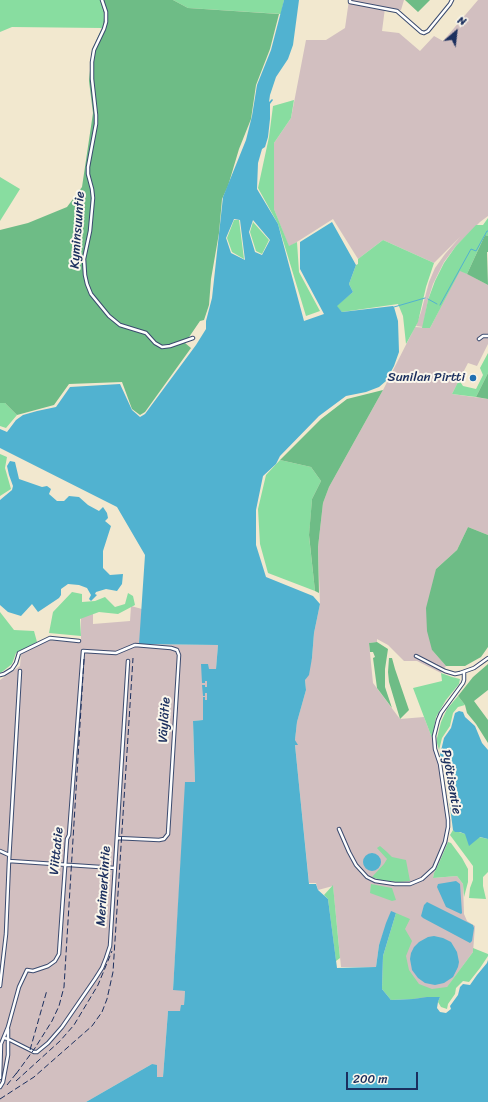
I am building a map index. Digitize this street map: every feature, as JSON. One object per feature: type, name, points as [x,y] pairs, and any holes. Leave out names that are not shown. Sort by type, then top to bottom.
[{"type":"street","name":"Kyminsuuntie","points":[[102,0],[106,12],[106,22],[104,30],[94,50],[92,62],[96,124],[88,167],[88,174],[92,189],[92,202],[90,231],[84,259],[87,284],[91,294],[109,316],[120,325],[146,333],[155,343],[162,347],[170,346],[193,338]]},
{"type":"street","points":[[350,1],[397,12],[424,33],[428,31],[452,0]]},
{"type":"street","points":[[479,339],[483,336],[488,336]]},
{"type":"street","points":[[0,675],[12,668],[16,663],[19,653],[50,638],[79,641]]},
{"type":"street","name":"Väylätie","points":[[83,651],[116,653],[135,645],[172,648],[177,650],[179,655],[168,834],[164,839],[159,840],[117,838]]},
{"type":"street","name":"Viittatie","points":[[0,1078],[1,1044],[8,1027],[19,987],[27,970],[33,972],[48,966],[55,961],[59,954],[83,651]]},
{"type":"street","points":[[416,656],[455,674],[478,666],[488,658]]},
{"type":"street","name":"Merimerkintie","points":[[4,1038],[34,1052],[37,1052],[48,1043],[62,1027],[95,979],[102,968],[110,946],[128,661]]},
{"type":"street","points":[[0,986],[6,934],[20,671]]},
{"type":"street","name":"Pyötisentie","points":[[339,829],[345,845],[356,865],[367,877],[375,881],[395,884],[410,884],[422,879],[434,868],[445,842],[448,820],[440,764],[435,749],[434,736],[441,714],[463,683],[464,672]]},
{"type":"street","points":[[0,851],[10,855]]},
{"type":"street","points":[[9,861],[115,868]]},
{"type":"street","name":"Viittatie","points":[[0,1087],[3,1082],[8,1055],[8,1027]]},
{"type":"shaded area","points":[[349,0],[404,0],[401,10],[385,8],[382,31],[399,33],[420,51],[434,36],[443,41],[478,0],[488,0],[488,216],[456,246],[444,262],[433,284],[428,300],[423,327],[416,326],[429,282],[435,268],[460,237],[434,263],[383,240],[358,259],[333,219],[289,247],[274,209],[274,143],[291,118],[306,40],[326,40],[345,28]]},
{"type":"shaded area","points":[[460,270],[488,285],[488,344],[477,366],[468,363],[452,394],[488,399],[488,535],[468,527],[457,550],[436,569],[432,650],[446,666],[441,673],[417,661],[404,661],[388,645],[377,639],[377,642],[369,643],[373,683],[400,719],[424,717],[432,738],[440,764],[448,827],[448,842],[433,878],[457,876],[463,884],[464,914],[467,921],[475,926],[473,952],[440,997],[413,999],[396,913],[391,912],[379,945],[376,967],[341,967],[333,886],[318,890],[316,883],[309,883],[295,745],[297,745],[295,740],[297,722],[306,690],[305,680],[312,658],[314,633],[320,604],[318,547],[323,503],[329,487],[383,390],[415,327],[430,328]]},
{"type":"shaded area","points":[[93,603],[93,624],[130,621],[131,606],[142,609],[140,644],[218,645],[216,669],[208,669],[205,680],[207,680],[205,693],[207,693],[207,700],[205,700],[203,720],[193,721],[195,783],[186,782],[173,989],[185,991],[184,1005],[180,1011],[168,1011],[163,1077],[157,1077],[152,1064],[86,1102],[0,1102],[0,680],[20,666],[21,654],[49,640],[81,643],[81,608]]},
{"type":"green space","points":[[0,0],[100,0],[104,15],[102,28],[12,27],[0,32]]},
{"type":"green space","points":[[100,0],[173,0],[188,8],[279,14],[270,49],[256,85],[251,119],[239,149],[228,186],[222,199],[209,305],[204,320],[200,321],[185,343],[191,348],[145,412],[140,415],[132,409],[122,382],[69,384],[54,405],[17,415],[5,403],[0,403],[0,230],[28,223],[67,207],[82,187],[93,113],[89,81],[92,50],[102,28],[104,15]]},
{"type":"green space","points":[[173,0],[284,0],[281,14],[188,8]]},
{"type":"green space","points":[[405,0],[430,0],[418,12]]},
{"type":"green space","points":[[294,100],[291,118],[274,143],[274,209],[289,246],[297,242],[299,272],[320,311],[306,316],[278,224],[258,188],[269,137],[273,106]]},
{"type":"green space","points":[[0,177],[20,189],[0,221]]},
{"type":"green space","points":[[488,218],[488,236],[485,235],[467,274],[460,271],[430,328],[422,328],[428,300],[444,263],[456,246],[476,225],[483,225]]},
{"type":"green space","points":[[234,220],[239,220],[244,259],[232,252],[227,238]]},
{"type":"green space","points":[[253,222],[269,240],[262,254],[256,251],[250,232]]},
{"type":"green space","points":[[485,235],[488,236],[488,285],[467,274]]},
{"type":"green space","points":[[383,240],[434,263],[426,287],[418,322],[406,344],[403,316],[398,304],[342,312],[336,306],[353,292],[349,284],[356,265],[358,264],[358,259]]},
{"type":"green space","points":[[488,353],[488,373],[476,397],[452,394],[459,380],[463,386],[476,389],[483,375],[480,368]]},
{"type":"green space","points":[[488,373],[488,399],[476,397]]},
{"type":"green space","points":[[383,390],[329,487],[323,503],[318,547],[319,593],[315,591],[309,535],[312,499],[321,481],[311,467],[280,460],[321,419],[347,399]]},
{"type":"green space","points":[[0,403],[5,403],[17,415],[6,428],[0,426]]},
{"type":"green space","points":[[0,454],[7,457],[5,468],[11,489],[0,496]]},
{"type":"green space","points":[[280,460],[311,467],[321,481],[312,499],[309,536],[315,591],[268,573],[260,544],[258,509],[266,475]]},
{"type":"green space","points":[[468,527],[488,535],[488,647],[481,657],[465,666],[446,666],[432,650],[427,631],[426,608],[436,569],[457,550]]},
{"type":"green space","points":[[72,592],[82,594],[82,602],[95,601],[105,597],[115,607],[125,604],[128,593],[133,596],[135,605],[118,614],[99,612],[80,619],[81,636],[49,633],[53,612]]},
{"type":"green space","points":[[0,612],[14,630],[34,631],[37,642],[16,653],[12,664],[0,673]]},
{"type":"green space","points":[[377,642],[388,649],[385,669],[385,687],[392,708],[377,688],[373,658],[375,657],[373,652],[370,652],[369,643]]},
{"type":"green space","points":[[389,658],[392,658],[409,710],[400,719],[389,682]]},
{"type":"green space","points":[[488,664],[488,690],[474,701],[488,720],[488,743],[467,713],[465,705],[458,696],[473,677]]},
{"type":"green space","points":[[441,673],[460,679],[459,684],[446,700],[436,717],[432,738],[413,688],[442,681]]},
{"type":"green space","points":[[458,696],[465,705],[458,707],[453,713],[450,726],[442,738],[439,750],[437,738],[441,722],[447,709]]},
{"type":"green space","points":[[453,830],[488,839],[488,872],[483,877],[483,886],[486,899],[469,898],[473,880],[473,866],[450,835]]},
{"type":"green space","points":[[448,842],[451,843],[468,869],[468,882],[464,897],[463,884],[457,876],[433,878]]},
{"type":"green space","points":[[380,846],[392,857],[406,860],[410,881],[398,882],[380,880],[372,877],[387,859],[377,848]]},
{"type":"green space","points":[[371,884],[392,888],[396,900],[392,901],[370,893]]},
{"type":"green space","points":[[333,885],[340,958],[336,961],[328,899],[324,895]]},
{"type":"green space","points":[[396,913],[410,919],[405,929],[412,941],[406,956],[409,970],[419,984],[432,989],[447,987],[473,952],[473,948],[488,954],[480,968],[469,982],[463,981],[456,988],[455,994],[448,1004],[447,1009],[441,1007],[438,1002],[440,997],[391,1000],[382,989],[383,956]]},
{"type":"water","points":[[284,0],[299,0],[293,45],[288,59],[276,77],[270,95],[269,102],[272,99],[273,100],[270,104],[268,137],[265,147],[262,149],[258,163],[257,189],[278,224],[304,321],[324,314],[300,269],[300,242],[332,222],[356,265],[349,284],[353,292],[337,306],[342,312],[393,306],[398,321],[399,352],[386,381],[379,387],[366,392],[346,396],[319,416],[280,456],[276,464],[263,476],[256,510],[256,545],[266,577],[313,596],[320,604],[314,633],[309,675],[305,680],[306,690],[297,722],[295,740],[298,745],[295,745],[309,884],[316,884],[318,890],[328,899],[337,968],[376,967],[379,945],[386,923],[391,911],[396,913],[383,956],[382,989],[391,1000],[440,997],[437,1008],[440,1012],[446,1013],[451,1009],[450,1006],[458,995],[460,987],[463,984],[470,985],[488,960],[488,1102],[86,1102],[152,1064],[157,1065],[157,1077],[163,1077],[168,1011],[180,1011],[181,1005],[184,1005],[185,991],[173,990],[185,782],[195,782],[193,721],[203,720],[203,697],[207,700],[207,693],[203,696],[202,685],[207,687],[207,681],[202,683],[201,664],[208,664],[209,669],[216,669],[218,645],[139,644],[145,555],[117,507],[0,448],[0,429],[7,432],[16,420],[23,415],[56,407],[70,387],[120,384],[132,410],[140,417],[145,414],[196,345],[206,329],[206,321],[212,298],[223,197],[246,140],[257,85],[271,50]],"holes":[[[234,219],[240,220],[245,260],[231,253],[226,238]],[[253,220],[270,240],[262,255],[255,252],[249,232]]]},
{"type":"water","points":[[10,461],[15,462],[19,479],[42,487],[47,486],[51,489],[49,494],[57,501],[64,501],[69,496],[79,497],[88,505],[99,511],[103,507],[108,518],[105,521],[111,526],[103,551],[103,568],[110,575],[123,574],[122,584],[117,591],[106,589],[96,592],[95,594],[97,595],[91,601],[89,599],[91,595],[87,588],[79,585],[68,584],[61,589],[61,595],[59,598],[38,612],[32,604],[21,616],[8,612],[0,605],[0,500],[12,490],[13,486],[7,466]]},
{"type":"water","points":[[459,711],[463,712],[465,717],[475,726],[482,743],[488,750],[488,839],[480,837],[469,846],[465,834],[455,832],[453,830],[445,762],[440,755],[444,738],[451,728],[455,713]]},
{"type":"water","points":[[372,853],[378,856],[381,862],[378,868],[372,871],[366,868],[363,862],[366,856]]},
{"type":"water","points":[[456,881],[460,884],[461,914],[446,907],[437,887],[438,884]]},
{"type":"water","points":[[427,902],[473,925],[472,941],[470,943],[423,918],[421,916],[424,905]]},
{"type":"water","points":[[434,936],[451,942],[457,952],[459,962],[453,977],[444,983],[435,985],[425,983],[418,978],[412,970],[410,959],[414,947],[419,942],[428,937]]},
{"type":"waterway","points":[[440,305],[471,249],[476,251],[488,231]]},
{"type":"waterway","points":[[394,307],[425,298]]},
{"type":"waterway","points":[[428,299],[437,304]]},
{"type":"railway","points":[[0,1099],[34,1077],[92,1026],[102,1012],[107,999],[113,972],[133,658]]},
{"type":"railway","points":[[16,1074],[52,1021],[59,1006],[64,987],[84,659]]},
{"type":"railway","points":[[16,1081],[60,1041],[74,1025],[98,985],[112,951]]},
{"type":"railway","points":[[30,1050],[47,990]]},
{"type":"railway","points":[[7,1085],[19,1070]]},
{"type":"place","name":"Sunilan Pirtti","points":[[473,378]]}]
